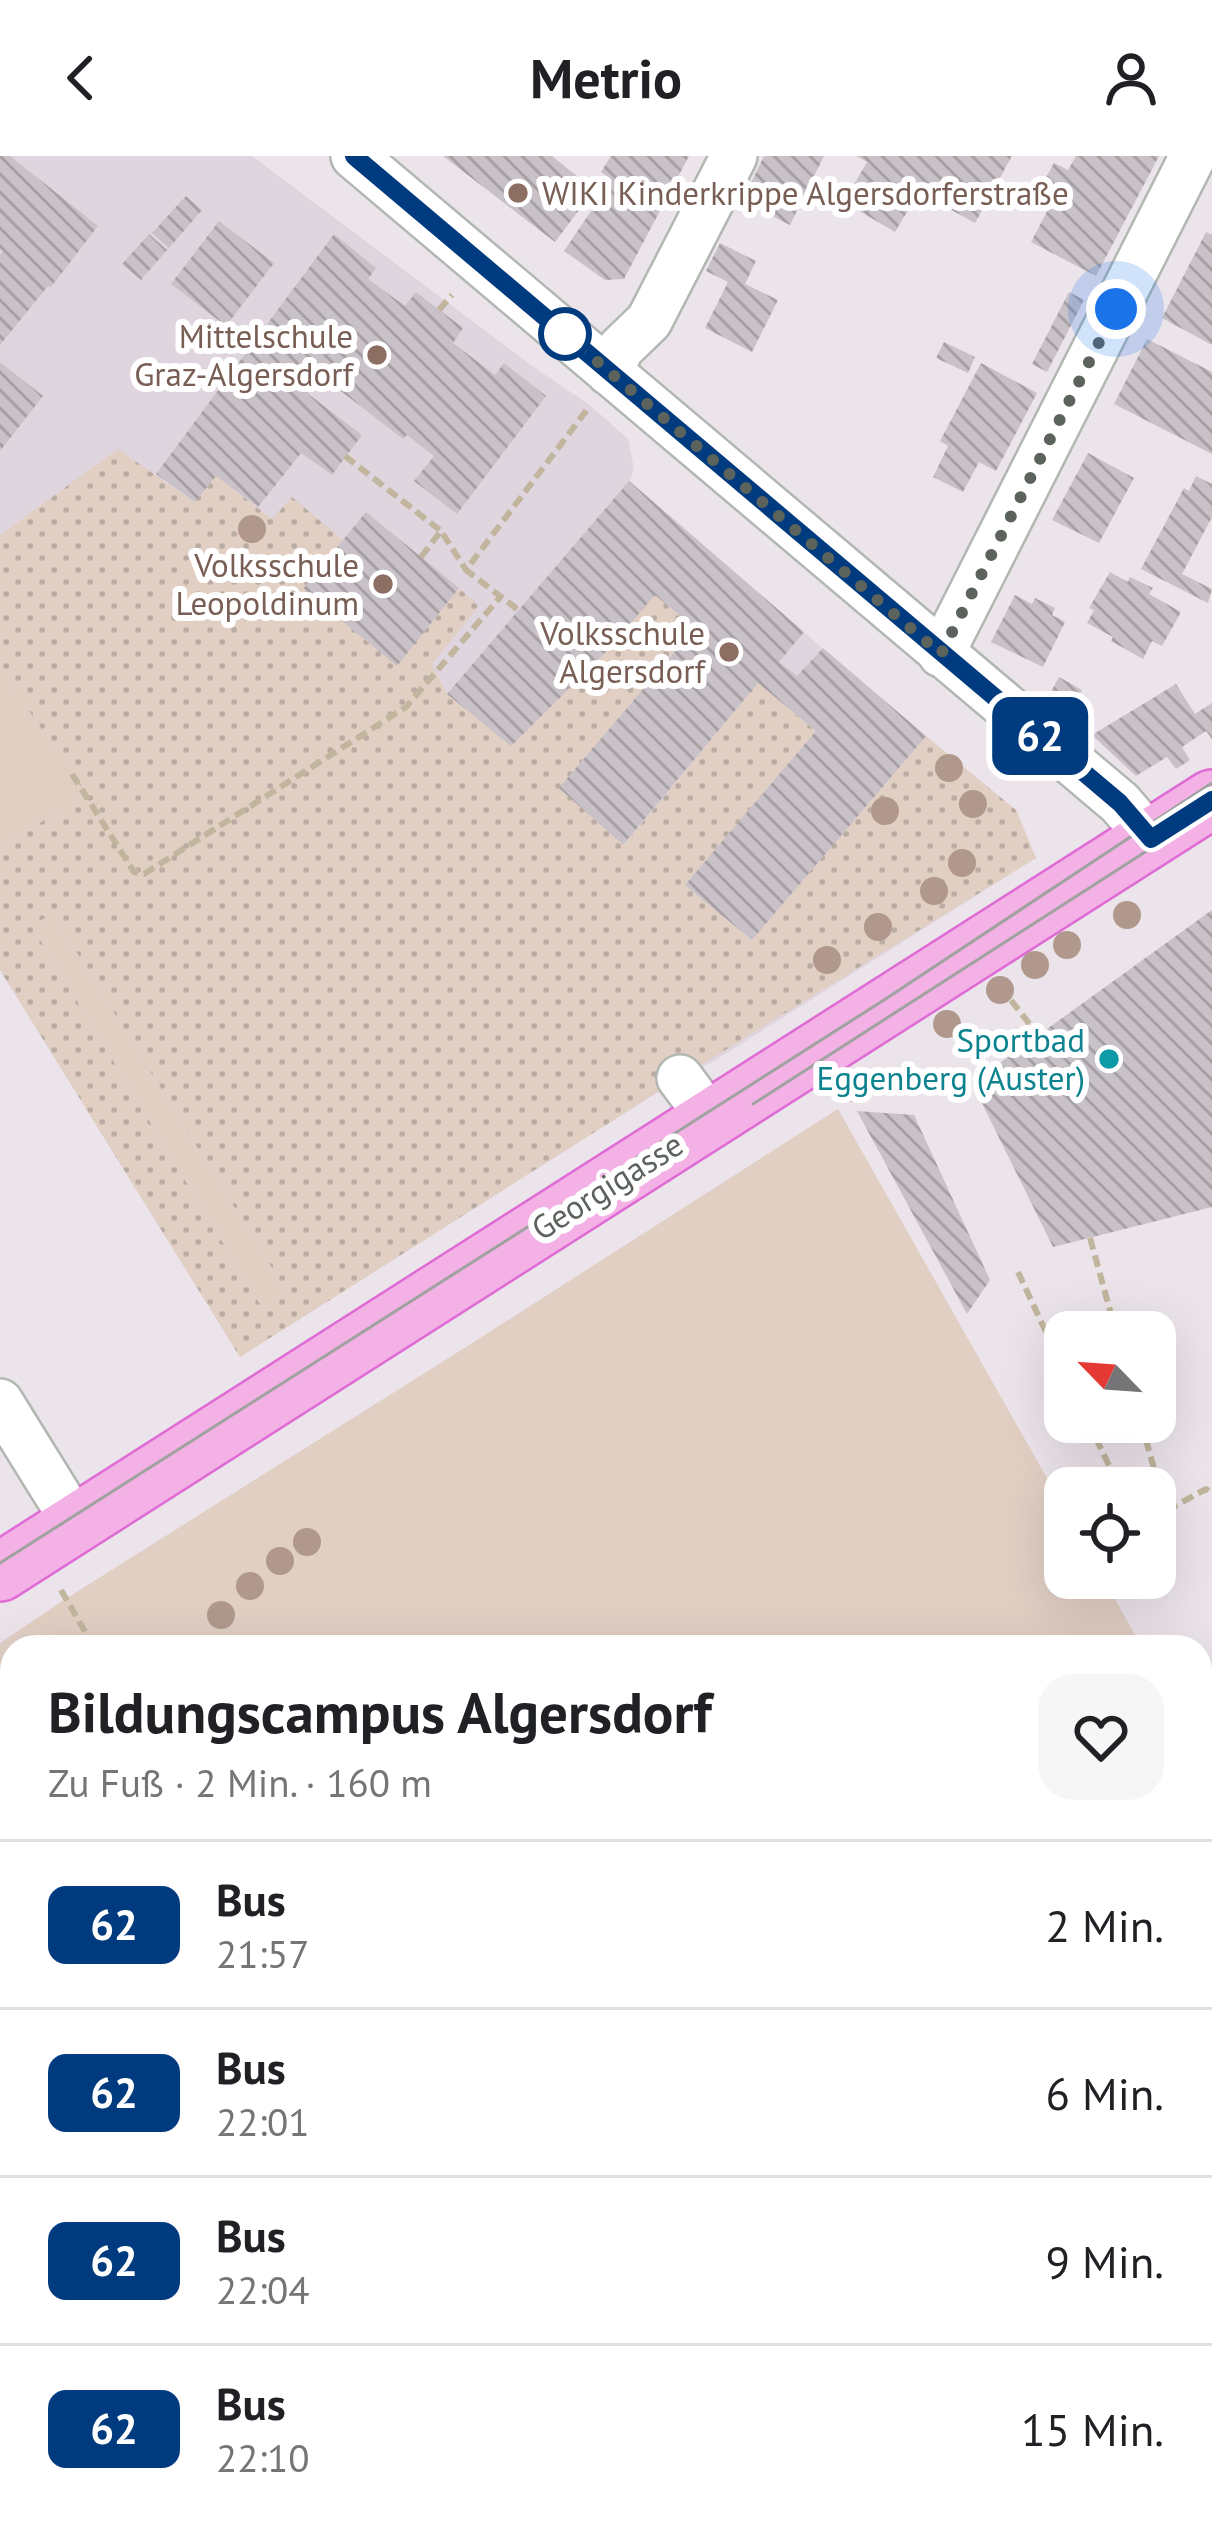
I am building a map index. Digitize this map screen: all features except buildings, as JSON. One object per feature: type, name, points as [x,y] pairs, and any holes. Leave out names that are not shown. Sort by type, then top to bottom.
[{"type":"main road","name":"Georgigasse","points":[[0,1571],[695,1099],[1212,800]]},
{"type":"street","points":[[354,156],[600,389],[941,654],[1120,803],[1151,839]]},
{"type":"street","points":[[600,389],[621,348],[649,321],[734,156]]},
{"type":"street","points":[[941,654],[1193,156]]},
{"type":"street","points":[[0,1402],[75,1523]]},
{"type":"path","points":[[466,570],[600,389]]},
{"type":"path","points":[[346,456],[441,531],[466,570],[517,609]]},
{"type":"path","points":[[422,557],[441,531]]},
{"type":"path","points":[[72,774],[134,872],[144,874],[406,707],[501,596]]},
{"type":"path","points":[[1012,1000],[1038,1035]]},
{"type":"path","points":[[1090,1238],[1110,1311]]},
{"type":"path","points":[[1018,1272],[1044,1328]]},
{"type":"path","points":[[1176,1505],[1209,1491],[1212,1478]]},
{"type":"path","points":[[61,1590],[87,1635]]},
{"type":"shaded area","points":[[0,156],[252,156],[590,405],[628,439],[634,469],[630,481],[948,757],[1016,810],[1036,858],[240,1357],[0,970]]},
{"type":"shaded area","points":[[118,449],[194,502],[216,476],[272,519],[292,497],[343,540],[304,590],[397,665],[459,588],[479,606],[432,664],[447,694],[511,745],[655,595],[695,628],[559,788],[624,845],[758,683],[816,731],[685,885],[751,940],[926,736],[1016,810],[1036,858],[240,1357],[0,970],[0,535]]},
{"type":"shaded area","points":[[0,668],[86,794],[0,848]]},
{"type":"shaded area","points":[[53,914],[287,1292],[264,1311],[31,925]]},
{"type":"shaded area","points":[[838,1109],[1044,1473],[1044,1599],[1115,1599],[1135,1635],[12,1635]]},
{"type":"tram line","points":[[0,1563],[884,1000],[1212,783]]},
{"type":"tram line","points":[[753,1104],[1212,809]]},
{"type":"bus line","name":"62","points":[[354,156],[1120,803],[1151,839],[1212,800]]},
{"type":"place","name":"WIKI Kinderkrippe Algersdorferstraße","points":[[518,193]]},
{"type":"place","name":"Mittelschule Graz-Algersdorf","points":[[377,355]]},
{"type":"place","name":"Volksschule Leopoldinum","points":[[383,584]]},
{"type":"place","name":"Volksschule Algersdorf","points":[[729,652]]},
{"type":"place","name":"Sportbad Eggenberg (Auster)","points":[[1109,1059]]},
{"type":"route","points":[[565,334],[941,654],[1116,309]]}]
